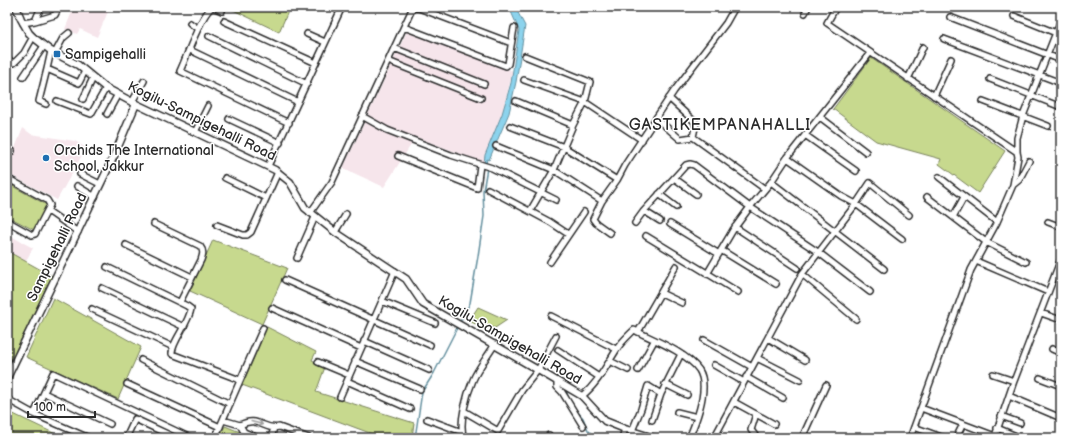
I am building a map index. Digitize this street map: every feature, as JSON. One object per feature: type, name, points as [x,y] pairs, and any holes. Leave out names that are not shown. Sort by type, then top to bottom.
[{"type":"street","name":"Kogilu-Sampigehalli Road","points":[[16,7],[29,33],[33,37],[53,52],[78,66],[106,88],[278,172],[290,182],[304,208],[335,232],[406,279],[423,304],[495,344],[582,396],[605,421],[654,438]]},
{"type":"street","points":[[35,21],[41,7]]},
{"type":"street","points":[[24,23],[55,15],[59,7]]},
{"type":"street","points":[[224,7],[222,11],[213,7],[210,8],[198,28],[180,71],[289,123]]},
{"type":"street","points":[[268,166],[342,7]]},
{"type":"street","points":[[310,213],[332,182],[394,48],[415,7],[511,43]]},
{"type":"street","points":[[610,233],[593,219],[602,201],[669,98],[726,23],[735,7]]},
{"type":"street","points":[[805,12],[808,7]]},
{"type":"street","points":[[836,7],[827,23],[1017,152]]},
{"type":"street","points":[[1014,16],[1058,34]]},
{"type":"street","points":[[950,17],[1061,60]]},
{"type":"street","points":[[910,438],[971,270],[997,222],[1013,185],[1018,157],[1017,138],[1023,116],[1047,55],[1058,34],[1061,20]]},
{"type":"street","points":[[224,21],[316,63]]},
{"type":"street","points":[[190,23],[198,28]]},
{"type":"street","points":[[404,27],[503,66],[508,64],[514,28]]},
{"type":"street","points":[[46,104],[39,101],[47,70],[53,52],[63,38],[69,33]]},
{"type":"street","points":[[307,34],[325,42]]},
{"type":"street","points":[[209,36],[307,84]]},
{"type":"street","points":[[7,59],[14,63],[24,53],[33,37]]},
{"type":"street","points":[[944,39],[1061,83]]},
{"type":"street","points":[[23,77],[44,46]]},
{"type":"street","points":[[908,79],[923,47]]},
{"type":"street","points":[[394,48],[484,84]]},
{"type":"street","points":[[190,50],[298,102]]},
{"type":"street","points":[[707,274],[735,227],[870,52]]},
{"type":"street","points":[[525,56],[590,82],[585,102],[572,124],[554,170],[530,211]]},
{"type":"street","points":[[934,96],[951,59]]},
{"type":"street","points":[[388,61],[481,98]]},
{"type":"street","points":[[47,70],[79,83],[85,71]]},
{"type":"street","points":[[83,99],[93,78]]},
{"type":"street","points":[[990,79],[1061,107]]},
{"type":"street","points":[[134,103],[144,80]]},
{"type":"street","points":[[524,80],[585,102],[642,140]]},
{"type":"street","points":[[57,101],[91,114],[106,88]]},
{"type":"street","points":[[107,114],[118,94]]},
{"type":"street","points":[[669,98],[696,123],[693,137]]},
{"type":"street","points":[[983,100],[1048,126]]},
{"type":"street","points":[[516,101],[572,124]]},
{"type":"street","name":"Sampigehalli Road","points":[[7,378],[95,197],[134,103]]},
{"type":"street","points":[[195,132],[208,106]]},
{"type":"street","points":[[362,116],[387,130],[451,155],[492,168],[556,200]]},
{"type":"street","points":[[820,117],[866,152]]},
{"type":"street","points":[[656,118],[680,139],[693,137],[765,189]]},
{"type":"street","points":[[229,119],[280,143]]},
{"type":"street","points":[[510,126],[564,147],[617,180]]},
{"type":"street","points":[[805,135],[856,171]]},
{"type":"street","points":[[496,146],[554,170],[602,201]]},
{"type":"street","points":[[398,156],[476,188],[480,165]]},
{"type":"street","points":[[787,158],[841,196],[856,204],[902,239]]},
{"type":"street","points":[[1013,185],[1019,180],[1029,161]]},
{"type":"street","points":[[635,223],[686,165],[694,165],[750,207],[818,252],[870,292]]},
{"type":"street","points":[[217,224],[243,235],[247,235],[251,232],[278,172]]},
{"type":"street","points":[[80,174],[100,184]]},
{"type":"street","points":[[938,177],[997,222]]},
{"type":"street","points":[[7,178],[48,200],[50,205],[35,234],[32,235],[7,222]]},
{"type":"street","points":[[224,178],[266,198]]},
{"type":"street","points":[[674,178],[696,194]]},
{"type":"street","points":[[771,182],[884,268]]},
{"type":"street","points":[[714,438],[802,274],[856,204],[870,183],[909,214]]},
{"type":"street","points":[[76,186],[95,197]]},
{"type":"street","points":[[488,189],[550,222],[568,234]]},
{"type":"street","points":[[659,194],[676,207]]},
{"type":"street","points":[[927,197],[986,242],[1026,262]]},
{"type":"street","points":[[953,217],[964,197]]},
{"type":"street","points":[[48,210],[78,232]]},
{"type":"street","points":[[644,211],[660,222]]},
{"type":"street","points":[[550,262],[584,212]]},
{"type":"street","points":[[335,232],[346,214]]},
{"type":"street","points":[[297,258],[315,217]]},
{"type":"street","points":[[1048,222],[1061,227]]},
{"type":"street","points":[[154,224],[200,246],[203,250],[201,260],[180,302]]},
{"type":"street","points":[[670,224],[776,284]]},
{"type":"street","points":[[735,227],[797,268]]},
{"type":"street","points":[[646,236],[707,274],[724,282],[738,292]]},
{"type":"street","points":[[126,245],[192,277]]},
{"type":"street","points":[[921,408],[995,436],[1014,381],[1061,259]]},
{"type":"street","points":[[976,261],[1048,292]]},
{"type":"street","points":[[638,332],[676,266]]},
{"type":"street","points":[[107,267],[180,302],[191,309],[184,327],[172,349],[172,354],[240,380]]},
{"type":"street","points":[[340,397],[395,271]]},
{"type":"street","points":[[802,274],[856,319]]},
{"type":"street","points":[[285,280],[430,345]]},
{"type":"street","points":[[102,288],[184,327]]},
{"type":"street","points":[[661,293],[682,302]]},
{"type":"street","points":[[382,301],[435,323]]},
{"type":"street","points":[[272,308],[361,348]]},
{"type":"street","points":[[92,309],[173,347]]},
{"type":"street","points":[[1041,313],[1061,320]]},
{"type":"street","points":[[551,316],[616,349]]},
{"type":"street","points":[[215,438],[263,328]]},
{"type":"street","points":[[582,396],[591,389],[610,361],[616,349],[634,330],[681,354],[700,371],[704,386],[697,417],[689,438]]},
{"type":"street","points":[[464,411],[498,431],[522,390],[538,370],[556,336]]},
{"type":"street","points":[[768,338],[806,360]]},
{"type":"street","points":[[638,370],[654,340]]},
{"type":"street","points":[[704,340],[752,367]]},
{"type":"street","points":[[364,341],[429,370]]},
{"type":"street","points":[[464,438],[461,419],[473,379],[495,344]]},
{"type":"street","points":[[1052,349],[1061,353]]},
{"type":"street","points":[[558,350],[599,377]]},
{"type":"street","points":[[652,420],[665,384],[681,354]]},
{"type":"street","points":[[757,358],[800,380]]},
{"type":"street","points":[[141,360],[230,404]]},
{"type":"street","points":[[356,361],[420,389]]},
{"type":"street","points":[[610,361],[628,370]]},
{"type":"street","points":[[318,362],[410,409]]},
{"type":"street","points":[[714,365],[783,398]]},
{"type":"street","points":[[34,414],[53,373],[191,438]]},
{"type":"street","points":[[993,374],[1014,381]]},
{"type":"street","points":[[1040,378],[1061,386]]},
{"type":"street","points":[[557,381],[557,388],[562,392],[583,426]]},
{"type":"street","points":[[127,384],[220,427]]},
{"type":"street","points":[[665,384],[688,395]]},
{"type":"street","points":[[802,438],[826,385]]},
{"type":"street","points":[[632,431],[648,386],[661,394]]},
{"type":"street","points":[[44,393],[110,424]]},
{"type":"street","points":[[1009,396],[1061,418]]},
{"type":"street","points":[[7,400],[34,414],[88,438]]},
{"type":"street","points":[[734,402],[774,424]]},
{"type":"street","points":[[677,412],[697,417]]},
{"type":"street","points":[[756,414],[751,430],[757,438]]},
{"type":"street","points":[[1001,416],[1020,423]]},
{"type":"street","points":[[126,438],[135,419],[176,438]]},
{"type":"street","points":[[427,419],[462,432]]},
{"type":"street","points":[[223,420],[240,425],[248,421],[252,421],[274,428],[279,427],[309,438]]},
{"type":"street","points":[[956,438],[962,424]]},
{"type":"street","points":[[240,425],[244,432],[258,438]]},
{"type":"street","points":[[914,427],[944,438]]},
{"type":"street","points":[[271,438],[274,428]]},
{"type":"street","points":[[997,428],[1010,436],[1021,438]]},
{"type":"street","points":[[622,438],[625,429]]},
{"type":"shaded area","points":[[74,7],[110,7],[97,37],[80,29],[77,34],[65,29]]},
{"type":"shaded area","points":[[407,31],[513,71],[502,114],[485,155],[484,163],[416,137],[384,187],[343,168]]},
{"type":"shaded area","name":"Orchids The International School, Jakkur","points":[[23,128],[31,134],[75,141],[86,148],[57,200],[7,173],[7,168]]},
{"type":"shaded area","points":[[7,234],[33,248],[7,295]]},
{"type":"green space","points":[[227,7],[290,7],[279,32]]},
{"type":"green space","points":[[871,58],[1005,151],[978,193],[939,164],[941,159],[876,141],[833,109]]},
{"type":"green space","points":[[7,183],[47,205],[34,230],[7,216]]},
{"type":"green space","points":[[213,240],[287,268],[262,324],[190,291]]},
{"type":"green space","points":[[7,251],[52,276],[7,369]]},
{"type":"green space","points":[[53,298],[141,347],[118,399],[26,357]]},
{"type":"green space","points":[[478,307],[507,320],[495,328],[480,326],[469,321]]},
{"type":"green space","points":[[267,327],[316,352],[312,360],[325,367],[316,392],[414,423],[412,438],[383,438],[242,385]]},
{"type":"green space","points":[[7,411],[64,438],[7,438]]},
{"type":"green space","points":[[225,426],[255,438],[219,438]]},
{"type":"water","points":[[509,7],[515,7],[525,26],[516,82],[509,113],[486,164],[484,163],[485,155],[502,114],[511,83],[519,30]]},
{"type":"waterway","points":[[460,322],[470,303],[484,216],[483,191],[487,168]]},
{"type":"waterway","points":[[415,438],[422,392],[434,373],[458,326]]},
{"type":"waterway","points":[[566,389],[568,397]]},
{"type":"waterway","points":[[575,409],[583,418],[588,430],[595,438]]},
{"type":"place","name":"Sampigehalli","points":[[57,54]]},
{"type":"place","name":"Orchids The International School, Jakkur","points":[[46,158]]},
{"type":"district","name":"GASTIKEMPANAHALLI","points":[[720,125]]}]
